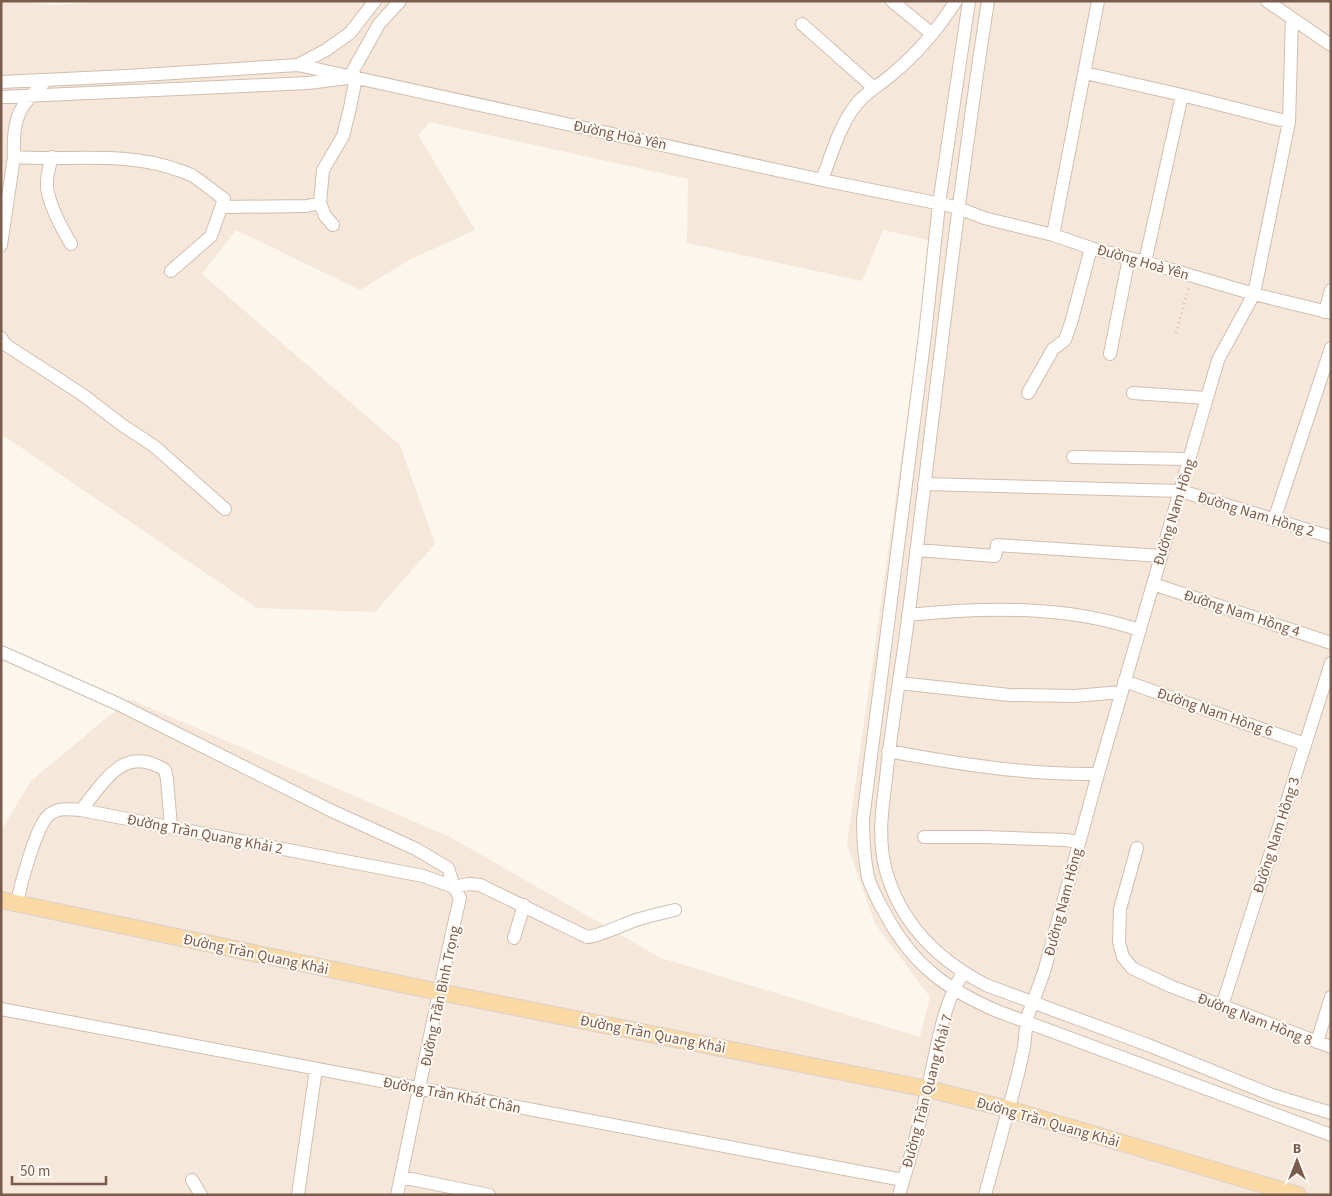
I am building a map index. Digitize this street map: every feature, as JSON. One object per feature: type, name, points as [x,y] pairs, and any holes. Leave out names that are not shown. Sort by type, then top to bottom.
[{"type":"main road","name":"Đường Trần Quang Khải","points":[[9,902],[439,992],[928,1089],[1008,1109],[1266,1191],[1298,1195]]},
{"type":"street","points":[[1,82],[298,65],[326,50],[350,32],[375,1]]},
{"type":"street","points":[[333,225],[325,216],[320,203],[323,170],[342,136],[350,108],[353,76],[379,24],[400,1]]},
{"type":"street","points":[[892,1],[932,34]]},
{"type":"street","points":[[822,180],[845,122],[855,106],[890,76],[932,34],[956,1]]},
{"type":"street","points":[[969,1],[940,205],[863,820],[863,843],[868,878],[893,928],[915,957],[936,978],[973,1000],[1331,1135]]},
{"type":"street","points":[[988,1],[957,208],[908,615],[888,752],[881,826],[881,843],[885,867],[896,899],[914,930],[962,974],[1032,1003],[1148,1045],[1272,1095],[1331,1113]]},
{"type":"street","points":[[1053,235],[1098,1]]},
{"type":"street","points":[[1267,1],[1331,45]]},
{"type":"street","name":"Đường Nam Hồng","points":[[1027,1020],[1044,972],[1098,774],[1218,360],[1254,294],[1289,122],[1292,18]]},
{"type":"street","points":[[802,24],[874,88]]},
{"type":"street","name":"Đường Hoà Yên","points":[[298,65],[957,208],[984,218],[1053,235],[1091,248],[1328,313]]},
{"type":"street","points":[[1085,73],[1182,94],[1289,122]]},
{"type":"street","points":[[1,97],[308,83],[340,80],[353,76]]},
{"type":"street","points":[[1,244],[6,192],[14,157],[16,124],[19,112],[28,97],[47,80]]},
{"type":"street","points":[[1146,262],[1182,94]]},
{"type":"street","points":[[14,157],[105,158],[156,162],[192,175],[224,199],[223,207],[211,236],[171,270]]},
{"type":"street","points":[[52,157],[47,174],[47,192],[71,244]]},
{"type":"street","points":[[223,207],[307,206],[320,203]]},
{"type":"street","points":[[1028,394],[1053,349],[1065,340],[1091,248]]},
{"type":"street","points":[[1110,354],[1129,258]]},
{"type":"street","points":[[1328,313],[1331,290]]},
{"type":"street","points":[[3,345],[84,395],[122,425],[154,446],[225,509]]},
{"type":"street","points":[[1274,520],[1331,348]]},
{"type":"street","points":[[1133,393],[1207,398]]},
{"type":"street","points":[[1073,457],[1190,459]]},
{"type":"street","name":"Đường Nam Hồng 2","points":[[924,484],[1181,491],[1331,537]]},
{"type":"street","points":[[916,550],[995,556],[997,545],[1161,556]]},
{"type":"street","name":"Đường Nam Hồng 4","points":[[1153,584],[1331,642]]},
{"type":"street","points":[[908,615],[951,611],[1040,611],[1075,615],[1125,625],[1139,630]]},
{"type":"street","name":"Đường Trần Bình Trọng","points":[[1,652],[118,704],[332,811],[416,849],[448,868],[460,898],[397,1195]]},
{"type":"street","name":"Đường Nam Hồng 3","points":[[1222,1006],[1331,664]]},
{"type":"street","points":[[899,683],[1009,695],[1075,696],[1123,687]]},
{"type":"street","name":"Đường Nam Hồng 6","points":[[1123,687],[1305,744]]},
{"type":"street","points":[[888,752],[1020,771],[1098,774]]},
{"type":"street","points":[[81,810],[119,766],[129,762],[140,761],[154,764],[165,770],[171,827]]},
{"type":"street","name":"Đường Trần Quang Khải 2","points":[[9,902],[20,887],[38,833],[48,816],[59,810],[81,810],[424,876],[454,887]]},
{"type":"street","points":[[924,837],[992,837],[1079,842]]},
{"type":"street","name":"Đường Nam Hồng 8","points":[[1137,848],[1120,909],[1119,942],[1123,957],[1132,968],[1179,990],[1331,1047]]},
{"type":"street","points":[[454,887],[469,884],[480,885],[588,937],[594,937],[611,928],[675,910]]},
{"type":"street","points":[[514,938],[524,905]]},
{"type":"street","name":"Đường Trần Quang Khải 7","points":[[899,1195],[928,1089],[942,1028],[954,989],[962,974]]},
{"type":"street","points":[[1317,1042],[1331,997]]},
{"type":"street","name":"Đường Trần Khát Chân","points":[[1,1009],[903,1180]]},
{"type":"street","points":[[985,1195],[1024,1047],[1027,1020]]},
{"type":"street","points":[[298,1195],[316,1069]]},
{"type":"street","points":[[401,1177],[490,1195]]},
{"type":"street","points":[[192,1180],[201,1195]]},
{"type":"path","points":[[1176,333],[1192,276]]},
{"type":"shaded area","points":[[1,1],[22,1],[54,5],[109,1],[1331,1],[1331,1195],[1,1195],[1,831],[31,781],[129,699],[450,837],[661,958],[920,1037],[930,997],[875,924],[847,844],[932,241],[883,230],[862,281],[687,243],[688,179],[430,122],[418,135],[475,230],[409,260],[360,290],[236,230],[202,274],[400,445],[435,544],[375,612],[257,608],[1,434]]}]
